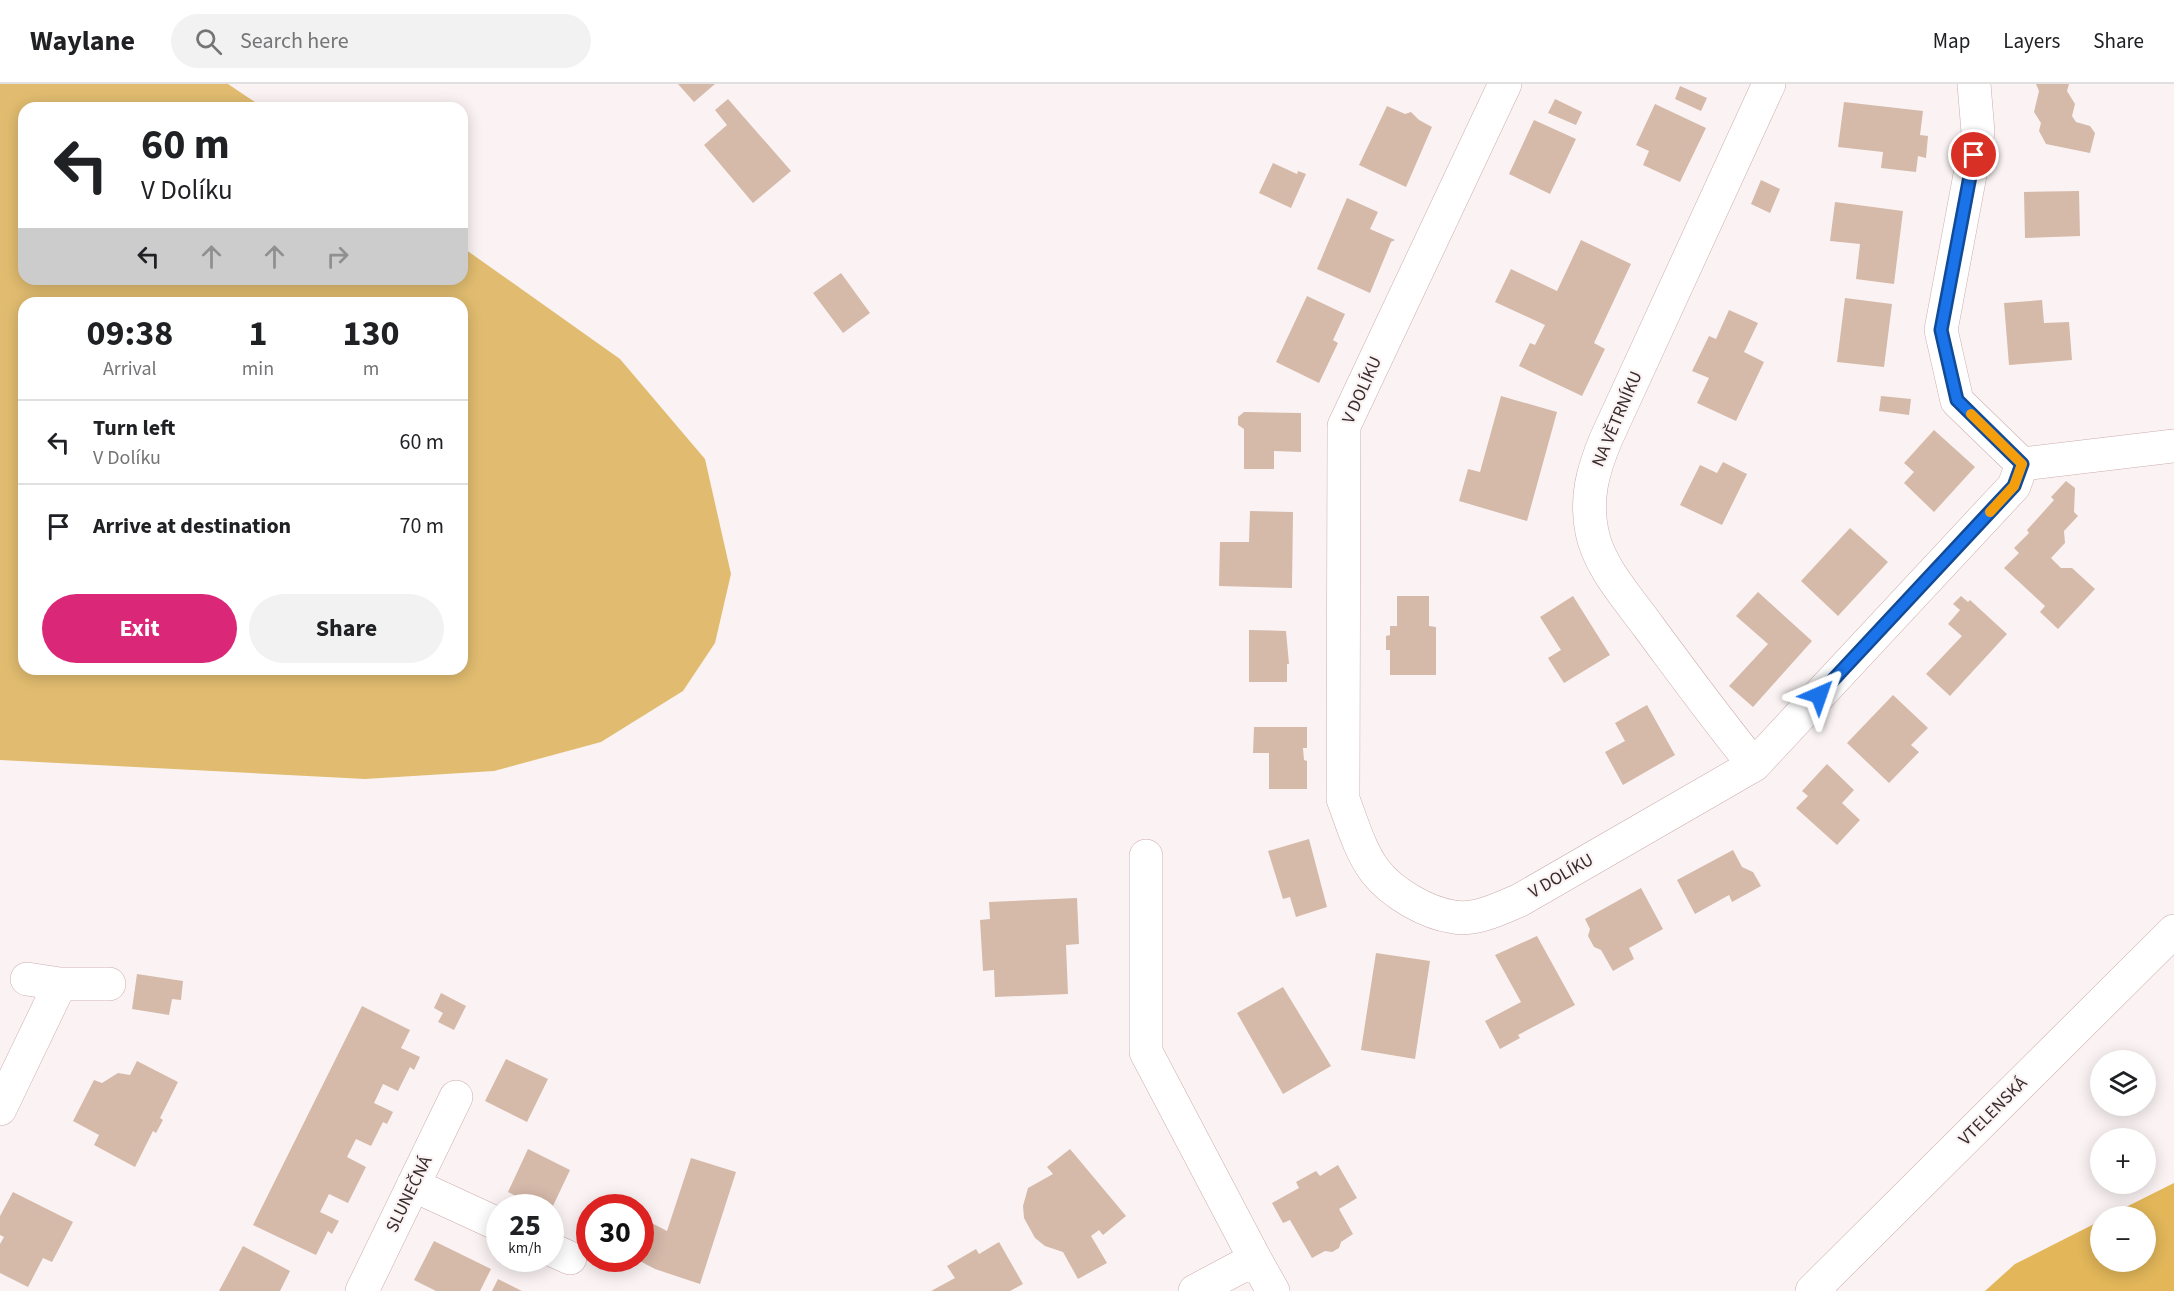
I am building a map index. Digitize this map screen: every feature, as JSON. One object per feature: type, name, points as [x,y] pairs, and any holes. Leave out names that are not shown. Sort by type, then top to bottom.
[{"type":"street","name":"V DOLÍKU","points":[[1506,84],[1344,426],[1343,799],[1358,838],[1375,871],[1392,888],[1419,905],[1455,918],[1492,912],[1520,900],[1754,765],[2014,486],[2022,464]]},
{"type":"street","name":"NA VĚTRNÍKU","points":[[1754,765],[1717,720],[1608,570],[1592,534],[1588,500],[1595,465],[1606,439],[1769,84]]},
{"type":"street","points":[[1974,84],[1978,132],[1941,330],[1957,400],[2022,464],[2174,446]]},
{"type":"street","points":[[1146,856],[1146,1052],[1273,1291]]},
{"type":"street","name":"VTELENSKÁ","points":[[1812,1291],[2174,931]]},
{"type":"street","points":[[27,979],[60,984],[109,984]]},
{"type":"street","points":[[0,1109],[60,984]]},
{"type":"street","name":"SLUNEČNÁ","points":[[362,1291],[456,1096]]},
{"type":"street","points":[[413,1185],[486,1219]]},
{"type":"street","points":[[1195,1291],[1255,1259]]},
{"type":"shaded area","points":[[0,84],[228,84],[255,102],[18,102],[18,285],[468,285],[468,251],[620,359],[705,459],[731,574],[715,643],[683,691],[601,742],[494,771],[365,779],[0,760]]},
{"type":"shaded area","points":[[2174,1183],[2174,1291],[1985,1291],[2015,1264],[2090,1226],[2090,1272],[2156,1272],[2156,1206],[2128,1206]]},
{"type":"building","points":[[678,84],[715,84],[694,102]]},
{"type":"building","points":[[2036,84],[2069,84],[2067,91],[2075,104],[2072,116],[2076,122],[2090,126],[2095,133],[2090,153],[2046,144],[2039,131],[2041,123],[2034,112],[2039,91]]},
{"type":"building","points":[[1680,86],[1707,98],[1701,111],[1675,99]]},
{"type":"building","points":[[728,99],[791,171],[753,203],[704,145],[727,125],[715,110]]},
{"type":"building","points":[[1555,99],[1582,112],[1576,125],[1548,113]]},
{"type":"building","points":[[1844,102],[1923,111],[1920,135],[1928,136],[1926,158],[1918,156],[1916,172],[1881,168],[1883,152],[1838,147]]},
{"type":"building","points":[[1655,104],[1706,128],[1680,182],[1643,165],[1649,151],[1636,145]]},
{"type":"building","points":[[1387,106],[1405,114],[1411,112],[1419,120],[1432,127],[1406,187],[1359,165]]},
{"type":"building","points":[[1534,120],[1576,139],[1550,194],[1509,174]]},
{"type":"building","points":[[1273,163],[1297,174],[1298,171],[1306,174],[1291,208],[1259,193]]},
{"type":"building","points":[[1761,180],[1780,189],[1770,213],[1751,204]]},
{"type":"building","points":[[2079,191],[2080,236],[2025,238],[2024,192]]},
{"type":"building","points":[[1347,198],[1378,212],[1370,229],[1395,240],[1391,242],[1370,293],[1317,269]]},
{"type":"building","points":[[1835,202],[1903,211],[1894,284],[1856,279],[1860,244],[1830,241]]},
{"type":"building","points":[[1581,240],[1631,264],[1594,343],[1605,349],[1582,396],[1519,366],[1530,343],[1535,345],[1545,325],[1495,302],[1511,269],[1557,291]]},
{"type":"building","points":[[841,273],[870,313],[843,333],[813,293]]},
{"type":"building","points":[[1307,296],[1345,314],[1333,340],[1338,343],[1319,383],[1276,362]]},
{"type":"building","points":[[1845,298],[1892,304],[1884,367],[1837,362]]},
{"type":"building","points":[[2042,300],[2044,323],[2069,322],[2072,360],[2009,365],[2004,303]]},
{"type":"building","points":[[1729,310],[1758,323],[1744,352],[1764,362],[1736,421],[1697,403],[1709,378],[1692,371],[1709,336],[1716,339]]},
{"type":"building","points":[[1501,396],[1557,412],[1527,521],[1459,501],[1468,469],[1480,472]]},
{"type":"building","points":[[1881,396],[1911,399],[1909,415],[1879,411]]},
{"type":"building","points":[[1244,412],[1301,413],[1301,452],[1274,451],[1274,469],[1244,469],[1244,429],[1238,425],[1238,417]]},
{"type":"building","points":[[1934,430],[1975,467],[1934,512],[1904,483],[1914,472],[1904,463]]},
{"type":"building","points":[[1723,462],[1747,474],[1722,525],[1680,505],[1700,465],[1717,473]]},
{"type":"building","points":[[2066,481],[2075,488],[2074,512],[2078,516],[2064,531],[2065,543],[2051,558],[2061,568],[2072,568],[2095,589],[2058,629],[2040,612],[2045,606],[2004,568],[2019,553],[2014,548],[2029,533],[2027,530],[2054,500],[2051,497]]},
{"type":"building","points":[[1250,511],[1293,512],[1292,588],[1219,586],[1220,542],[1249,542]]},
{"type":"building","points":[[1850,528],[1888,562],[1838,616],[1801,581]]},
{"type":"building","points":[[1758,592],[1812,641],[1753,707],[1729,686],[1768,644],[1736,616]]},
{"type":"building","points":[[1397,596],[1429,596],[1429,626],[1436,627],[1436,675],[1390,675],[1390,650],[1386,650],[1386,636],[1390,635],[1390,626],[1397,626]]},
{"type":"building","points":[[1573,596],[1610,655],[1564,683],[1548,658],[1561,650],[1540,617]]},
{"type":"building","points":[[1961,596],[1968,602],[1970,600],[2007,634],[1950,696],[1926,674],[1962,636],[1948,624],[1960,610],[1953,604]]},
{"type":"building","points":[[1249,630],[1286,631],[1289,664],[1287,664],[1287,682],[1249,682]]},
{"type":"building","points":[[1893,695],[1928,728],[1911,745],[1919,752],[1889,783],[1847,743]]},
{"type":"building","points":[[1647,705],[1675,755],[1623,785],[1605,752],[1625,741],[1615,723]]},
{"type":"building","points":[[1254,727],[1307,727],[1307,748],[1303,748],[1304,760],[1307,761],[1307,789],[1269,789],[1269,753],[1253,753]]},
{"type":"building","points":[[1827,764],[1854,790],[1842,803],[1860,820],[1837,845],[1796,808],[1808,796],[1802,791]]},
{"type":"building","points":[[1309,839],[1327,907],[1296,917],[1290,897],[1283,899],[1268,851]]},
{"type":"building","points":[[1733,850],[1742,867],[1753,872],[1761,886],[1732,902],[1729,895],[1695,914],[1677,880]]},
{"type":"building","points":[[1641,888],[1663,929],[1629,948],[1634,959],[1613,971],[1601,950],[1594,947],[1588,936],[1590,929],[1585,919]]},
{"type":"building","points":[[1077,898],[1079,944],[1066,945],[1068,994],[995,997],[994,970],[983,971],[980,920],[990,919],[989,902]]},
{"type":"building","points":[[1537,936],[1575,1005],[1518,1035],[1520,1038],[1500,1049],[1485,1021],[1521,1002],[1495,955]]},
{"type":"building","points":[[1376,953],[1430,961],[1415,1059],[1361,1050]]},
{"type":"building","points":[[137,974],[183,981],[181,1000],[172,999],[169,1015],[132,1009]]},
{"type":"building","points":[[1283,987],[1331,1066],[1283,1094],[1237,1013]]},
{"type":"building","points":[[441,993],[466,1006],[454,1030],[438,1022],[443,1013],[434,1008]]},
{"type":"building","points":[[362,1006],[410,1030],[401,1048],[420,1057],[414,1070],[410,1067],[398,1091],[383,1084],[374,1103],[393,1112],[387,1124],[383,1122],[371,1146],[356,1139],[347,1157],[366,1167],[348,1203],[329,1194],[320,1212],[339,1221],[332,1234],[328,1231],[316,1255],[253,1225]]},
{"type":"building","points":[[506,1059],[548,1079],[527,1122],[485,1101]]},
{"type":"building","points":[[137,1061],[178,1082],[160,1118],[163,1120],[156,1133],[153,1131],[135,1167],[94,1145],[99,1135],[73,1121],[94,1080],[102,1083],[118,1073],[130,1075]]},
{"type":"building","points":[[528,1149],[570,1170],[559,1194],[512,1194],[508,1192]]},
{"type":"building","points":[[1070,1149],[1126,1216],[1103,1235],[1099,1230],[1091,1236],[1107,1263],[1078,1279],[1063,1252],[1045,1246],[1035,1238],[1024,1218],[1023,1206],[1028,1188],[1053,1174],[1047,1167]]},
{"type":"building","points":[[691,1158],[736,1172],[700,1284],[654,1268],[654,1224],[667,1231]]},
{"type":"building","points":[[1338,1165],[1357,1198],[1339,1209],[1353,1234],[1341,1242],[1339,1248],[1332,1252],[1325,1251],[1312,1258],[1290,1220],[1283,1223],[1272,1203],[1299,1188],[1296,1182],[1316,1171],[1320,1176]]},
{"type":"building","points":[[13,1192],[73,1222],[52,1262],[43,1258],[28,1287],[0,1273],[0,1244],[4,1237],[0,1235],[0,1216]]},
{"type":"building","points":[[434,1241],[486,1267],[486,1272],[490,1272],[480,1291],[436,1291],[414,1280]]},
{"type":"building","points":[[999,1242],[1023,1284],[1010,1291],[931,1291],[955,1278],[947,1266],[976,1249],[979,1254]]},
{"type":"building","points":[[243,1246],[290,1271],[280,1291],[219,1291]]},
{"type":"building","points":[[498,1279],[522,1291],[492,1291]]},
{"type":"slow traffic","points":[[1971,414],[2022,464],[2014,486],[1990,512]]},
{"type":"route","points":[[1819,695],[2014,486],[2022,464],[1957,400],[1941,330],[1974,155]]}]
